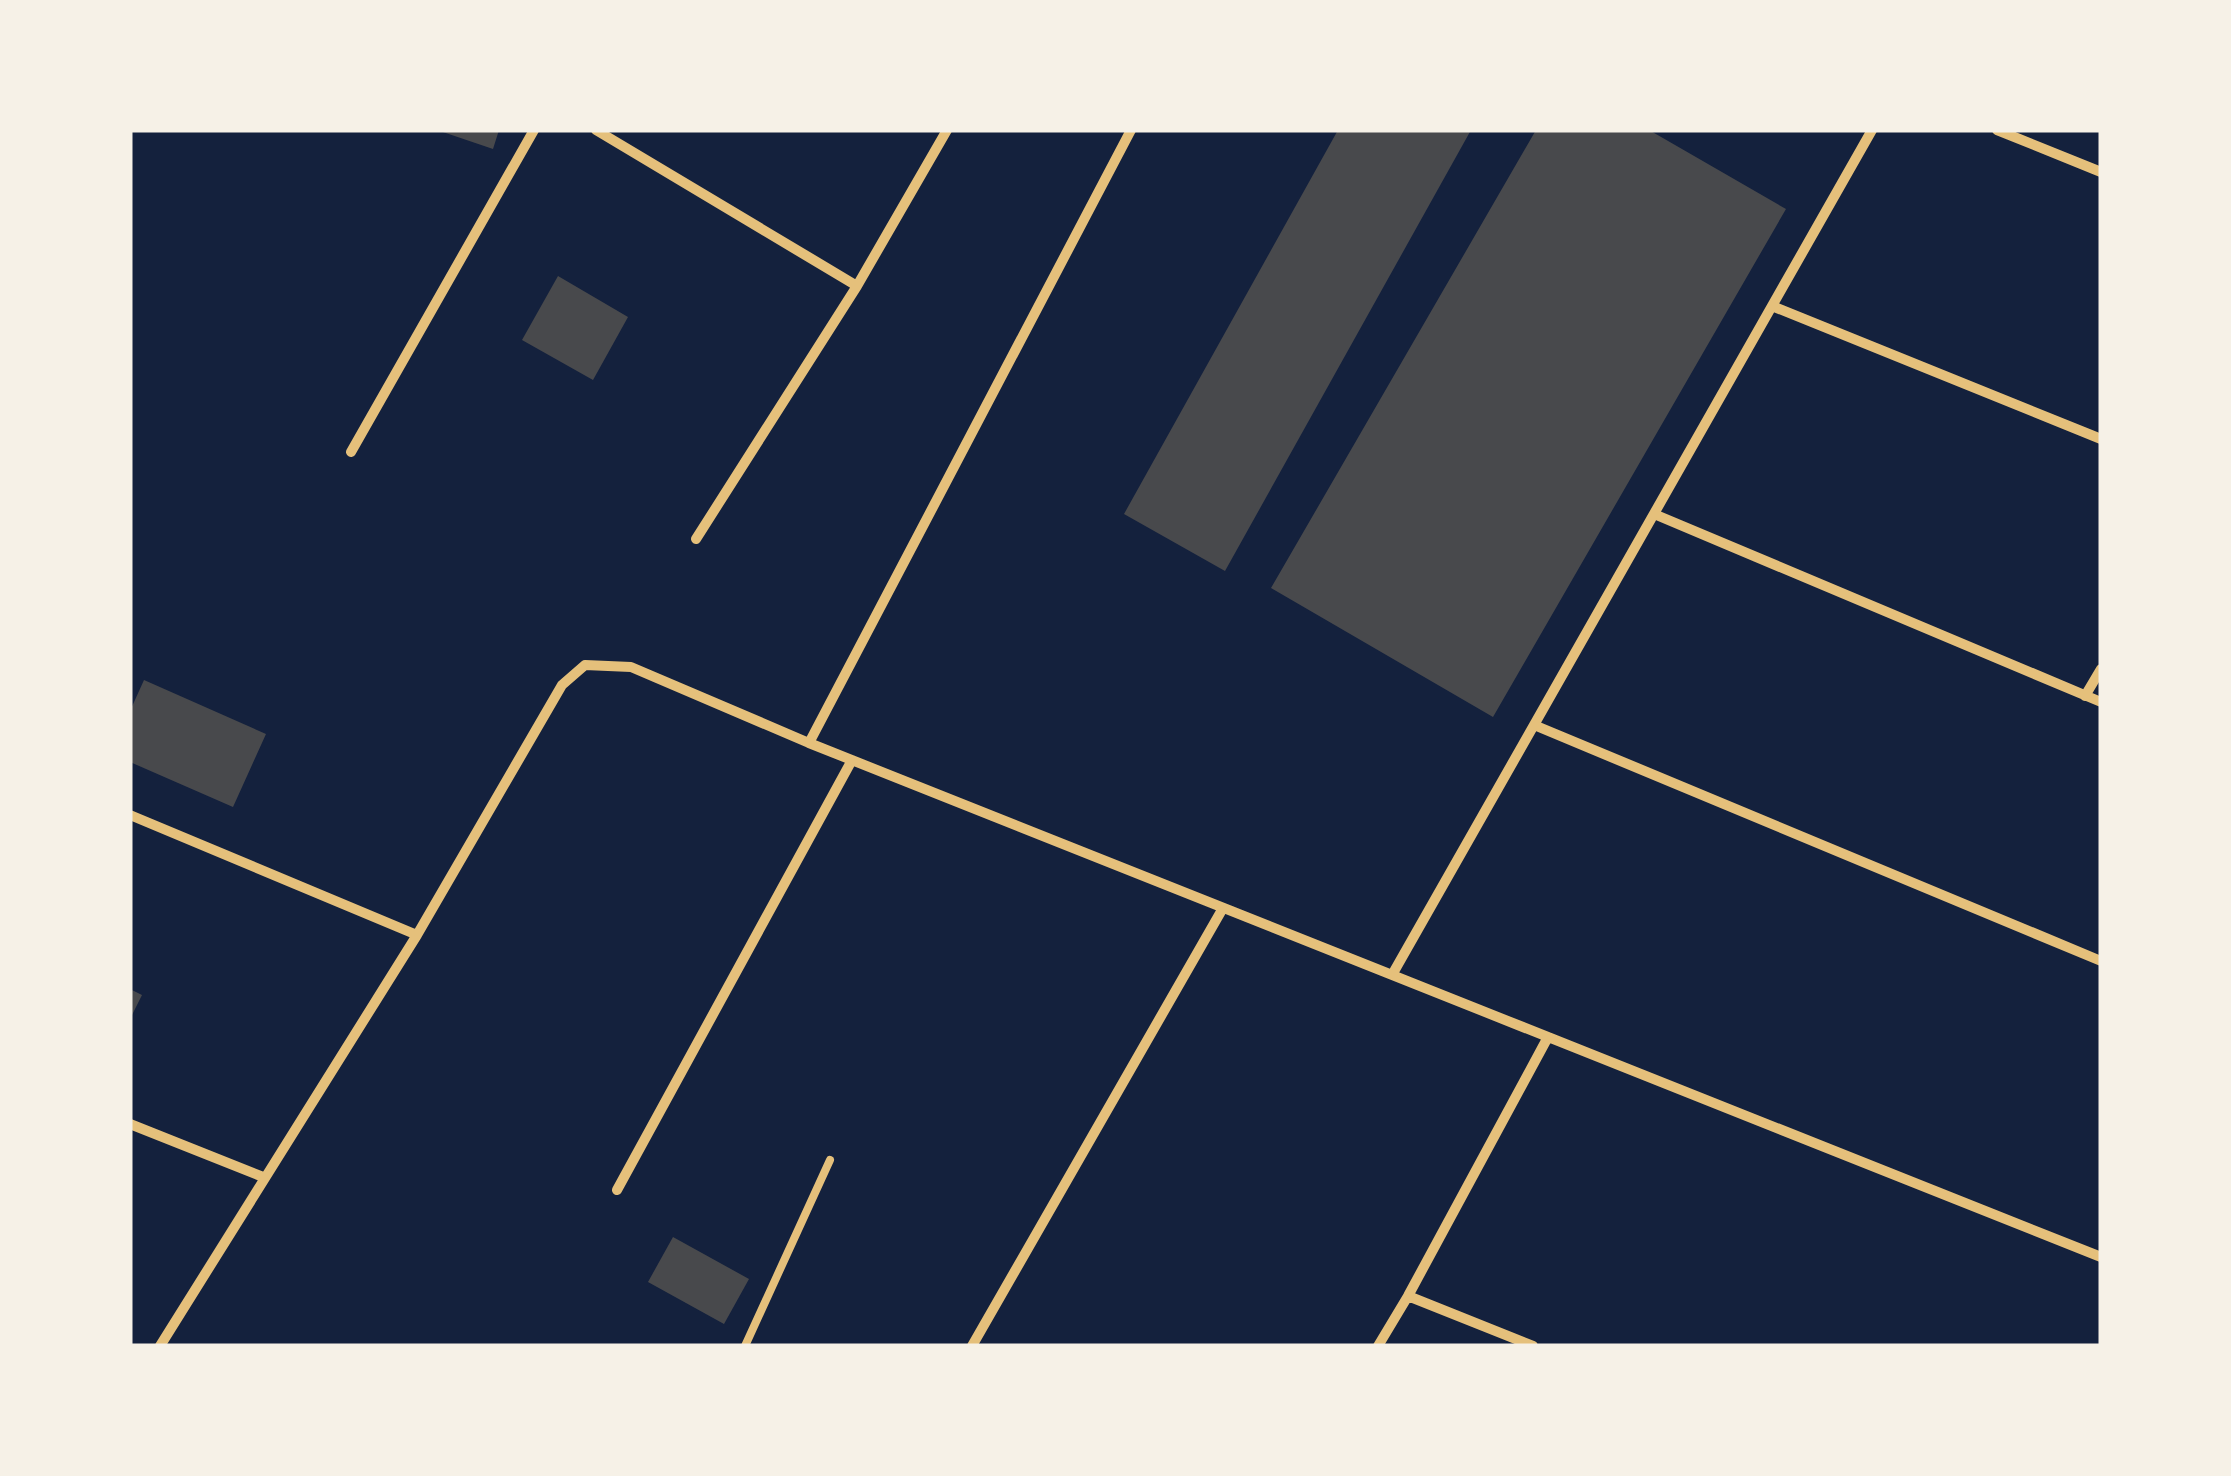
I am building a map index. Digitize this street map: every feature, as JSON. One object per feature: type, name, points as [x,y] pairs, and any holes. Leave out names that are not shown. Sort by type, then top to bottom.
[{"type":"street","points":[[351,452],[534,130]]},
{"type":"street","points":[[596,130],[857,286]]},
{"type":"street","points":[[696,540],[857,286],[945,130]]},
{"type":"street","points":[[808,743],[1131,130]]},
{"type":"street","points":[[1392,975],[1872,130]]},
{"type":"street","points":[[1997,130],[2101,172]]},
{"type":"street","points":[[1772,306],[2101,440]]},
{"type":"street","points":[[1654,514],[2101,702]]},
{"type":"street","points":[[160,1346],[417,935],[562,685],[585,664],[631,667],[808,743],[2101,1257]]},
{"type":"street","points":[[2085,696],[2101,669]]},
{"type":"street","points":[[1534,725],[2101,960]]},
{"type":"street","points":[[617,1190],[852,760]]},
{"type":"street","points":[[130,815],[417,935]]},
{"type":"street","points":[[972,1346],[1223,908]]},
{"type":"street","points":[[1378,1346],[1548,1037]]},
{"type":"street","points":[[130,1124],[263,1178]]},
{"type":"street","points":[[1408,1296],[1533,1346]]},
{"type":"lane","points":[[746,1346],[830,1160]]},
{"type":"building","points":[[437,130],[499,130],[493,149]]},
{"type":"building","points":[[1338,130],[1471,130],[1225,571],[1124,514]]},
{"type":"building","points":[[1536,130],[1649,130],[1786,209],[1493,717],[1271,588]]},
{"type":"building","points":[[558,276],[628,317],[593,380],[522,340]]},
{"type":"building","points":[[144,680],[266,734],[233,807],[130,762],[130,711]]},
{"type":"building","points":[[130,989],[142,995],[130,1019]]},
{"type":"building","points":[[673,1237],[749,1279],[724,1324],[648,1282]]}]
